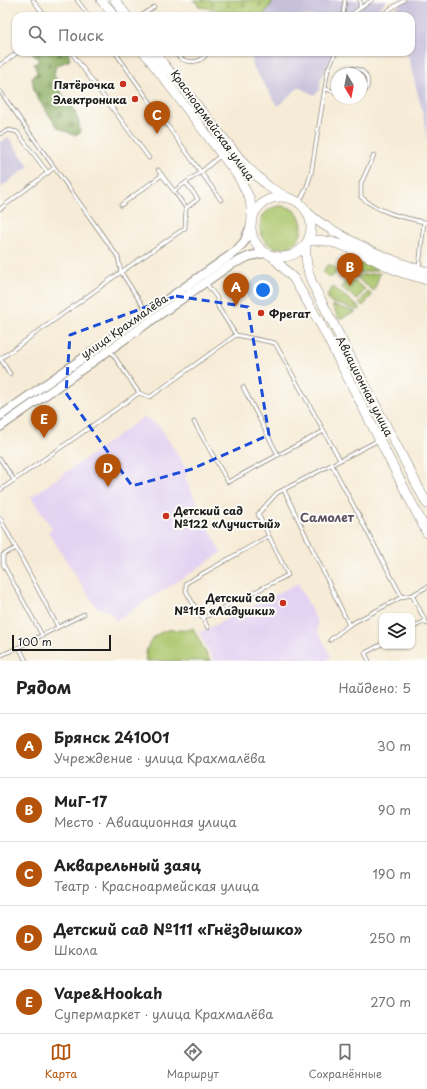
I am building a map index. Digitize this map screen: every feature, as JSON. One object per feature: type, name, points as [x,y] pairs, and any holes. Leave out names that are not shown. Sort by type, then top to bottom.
[{"type":"main road","points":[[101,0],[112,12]]},
{"type":"main road","points":[[116,0],[125,12]]},
{"type":"main road","name":"Красноармейская улица","points":[[147,56],[222,154],[245,187],[250,199],[252,217]]},
{"type":"main road","name":"Красноармейская улица","points":[[157,56],[245,165],[257,178],[288,198]]},
{"type":"main road","points":[[307,212],[311,226],[307,242],[300,251],[291,256],[282,258],[268,255],[257,246],[252,238],[250,228],[252,217],[262,203],[279,197],[288,198],[300,203],[315,220],[380,255],[421,272],[427,280]]},
{"type":"main road","name":"улица Крахмалёва","points":[[0,416],[235,252],[244,242],[250,228]]},
{"type":"main road","points":[[307,242],[325,240],[343,246],[402,273],[421,272]]},
{"type":"main road","name":"Авиационная улица","points":[[307,242],[305,256],[312,283],[427,504]]},
{"type":"main road","name":"Авиационная улица","points":[[268,255],[294,279],[320,325],[427,534]]},
{"type":"main road","name":"улица Крахмалёва","points":[[0,427],[230,265],[250,256],[268,255]]},
{"type":"lane","points":[[33,0],[42,12]]},
{"type":"lane","points":[[77,0],[86,12]]},
{"type":"lane","points":[[344,12],[345,0]]},
{"type":"lane","points":[[360,0],[360,8]]},
{"type":"lane","points":[[354,12],[372,0]]},
{"type":"lane","points":[[386,12],[404,0]]},
{"type":"lane","points":[[147,12],[154,7]]},
{"type":"lane","points":[[0,65],[12,56]]},
{"type":"lane","points":[[74,56],[149,158]]},
{"type":"lane","points":[[118,56],[221,200]]},
{"type":"lane","points":[[177,56],[183,61],[189,62],[195,62],[205,56]]},
{"type":"lane","points":[[300,203],[311,174],[328,69],[334,56]]},
{"type":"lane","points":[[325,89],[331,90]]},
{"type":"lane","points":[[0,91],[118,257],[121,272],[153,320]]},
{"type":"lane","points":[[0,134],[9,130],[17,132],[48,173]]},
{"type":"lane","points":[[174,191],[201,172],[222,154]]},
{"type":"lane","points":[[374,155],[360,183],[360,197],[371,206],[392,215],[426,222],[421,272]]},
{"type":"lane","points":[[0,208],[54,168]]},
{"type":"lane","points":[[10,374],[0,358],[185,228],[186,208],[158,170]]},
{"type":"lane","points":[[120,205],[162,176]]},
{"type":"lane","points":[[186,183],[198,199],[186,208]]},
{"type":"lane","points":[[206,283],[217,298],[218,308],[236,335],[275,343],[340,460]]},
{"type":"lane","points":[[110,350],[139,393],[150,397],[236,335]]},
{"type":"lane","points":[[243,387],[278,455]]},
{"type":"lane","points":[[0,490],[139,393]]},
{"type":"lane","points":[[194,422],[228,482],[324,431]]},
{"type":"lane","points":[[203,618],[288,575],[258,514],[277,493],[379,440]]},
{"type":"lane","points":[[0,459],[14,480]]},
{"type":"lane","points":[[332,465],[402,597]]},
{"type":"lane","points":[[284,490],[349,625]]},
{"type":"lane","points":[[0,518],[58,627]]},
{"type":"lane","points":[[208,628],[186,591],[186,583],[269,536]]},
{"type":"lane","points":[[16,548],[3,555],[3,564],[42,635]]},
{"type":"lane","points":[[330,640],[349,625],[402,597],[412,595],[427,587]]},
{"type":"lane","points":[[412,595],[426,622],[415,627]]},
{"type":"lane","points":[[0,655],[84,614]]},
{"type":"lane","points":[[19,646],[26,661]]},
{"type":"lane","points":[[369,661],[364,653],[379,646]]},
{"type":"highlighted area","points":[[176,296],[248,307],[269,435],[192,469],[132,486],[66,393],[70,335]]},
{"type":"shaded area","points":[[274,0],[387,0],[376,12],[266,12]]},
{"type":"shaded area","points":[[406,0],[427,0],[427,146],[425,122],[408,56],[415,56],[415,12],[396,12],[395,8]]},
{"type":"shaded area","points":[[252,56],[332,56],[321,79],[320,89],[314,95],[299,87],[278,106],[253,67]]},
{"type":"shaded area","points":[[8,137],[29,166],[0,188],[0,143]]},
{"type":"shaded area","points":[[144,417],[160,427],[187,470],[185,478],[221,553],[116,621],[109,611],[96,607],[48,532],[52,528],[31,497]]},
{"type":"shaded area","name":"Детский сад №115 «Ладушки»","points":[[298,583],[318,623],[317,630],[331,656],[326,661],[214,661],[199,633]]},
{"type":"green space","points":[[193,0],[274,0],[266,12],[228,12],[200,7]]},
{"type":"green space","points":[[34,56],[69,56],[70,60],[56,66],[54,74],[62,94],[72,105],[79,122],[80,133],[74,135],[58,128],[38,99],[34,91],[32,77],[37,72],[34,64],[39,61]]},
{"type":"green space","points":[[277,206],[285,206],[296,212],[302,223],[302,231],[296,242],[285,248],[277,248],[266,242],[260,231],[260,223],[266,212]]},
{"type":"green space","points":[[354,258],[378,270],[351,274],[345,270]]},
{"type":"green space","points":[[328,265],[332,265],[336,271],[332,277],[328,277],[324,273],[324,269]]},
{"type":"green space","points":[[380,273],[374,291],[354,276]]},
{"type":"green space","points":[[349,277],[365,289],[357,300],[341,287]]},
{"type":"green space","points":[[333,287],[361,309],[358,310],[330,302],[327,295]]},
{"type":"green space","points":[[368,292],[372,295],[363,306],[359,303]]},
{"type":"green space","points":[[332,305],[356,312],[339,319]]},
{"type":"green space","points":[[193,628],[210,661],[146,661],[146,651],[148,646],[158,634],[168,630],[186,630]]},
{"type":"place","name":"Пятёрочка","points":[[123,84]]},
{"type":"place","name":"Электроника","points":[[135,99]]},
{"type":"place","name":"Акварельный заяц","points":[[157,134]]},
{"type":"place","name":"МиГ-17","points":[[350,286]]},
{"type":"place","name":"Брянск 241001","points":[[236,306]]},
{"type":"place","name":"Фрегат","points":[[261,313]]},
{"type":"place","name":"Vape&Hookah","points":[[44,438]]},
{"type":"place","name":"Детский сад №111 «Гнёздышко»","points":[[108,487]]},
{"type":"place","name":"Детский сад №122 «Лучистый»","points":[[166,516]]},
{"type":"place","name":"Детский сад №115 «Ладушки»","points":[[283,603]]},
{"type":"district","name":"Самолет","points":[[327,517]]}]
